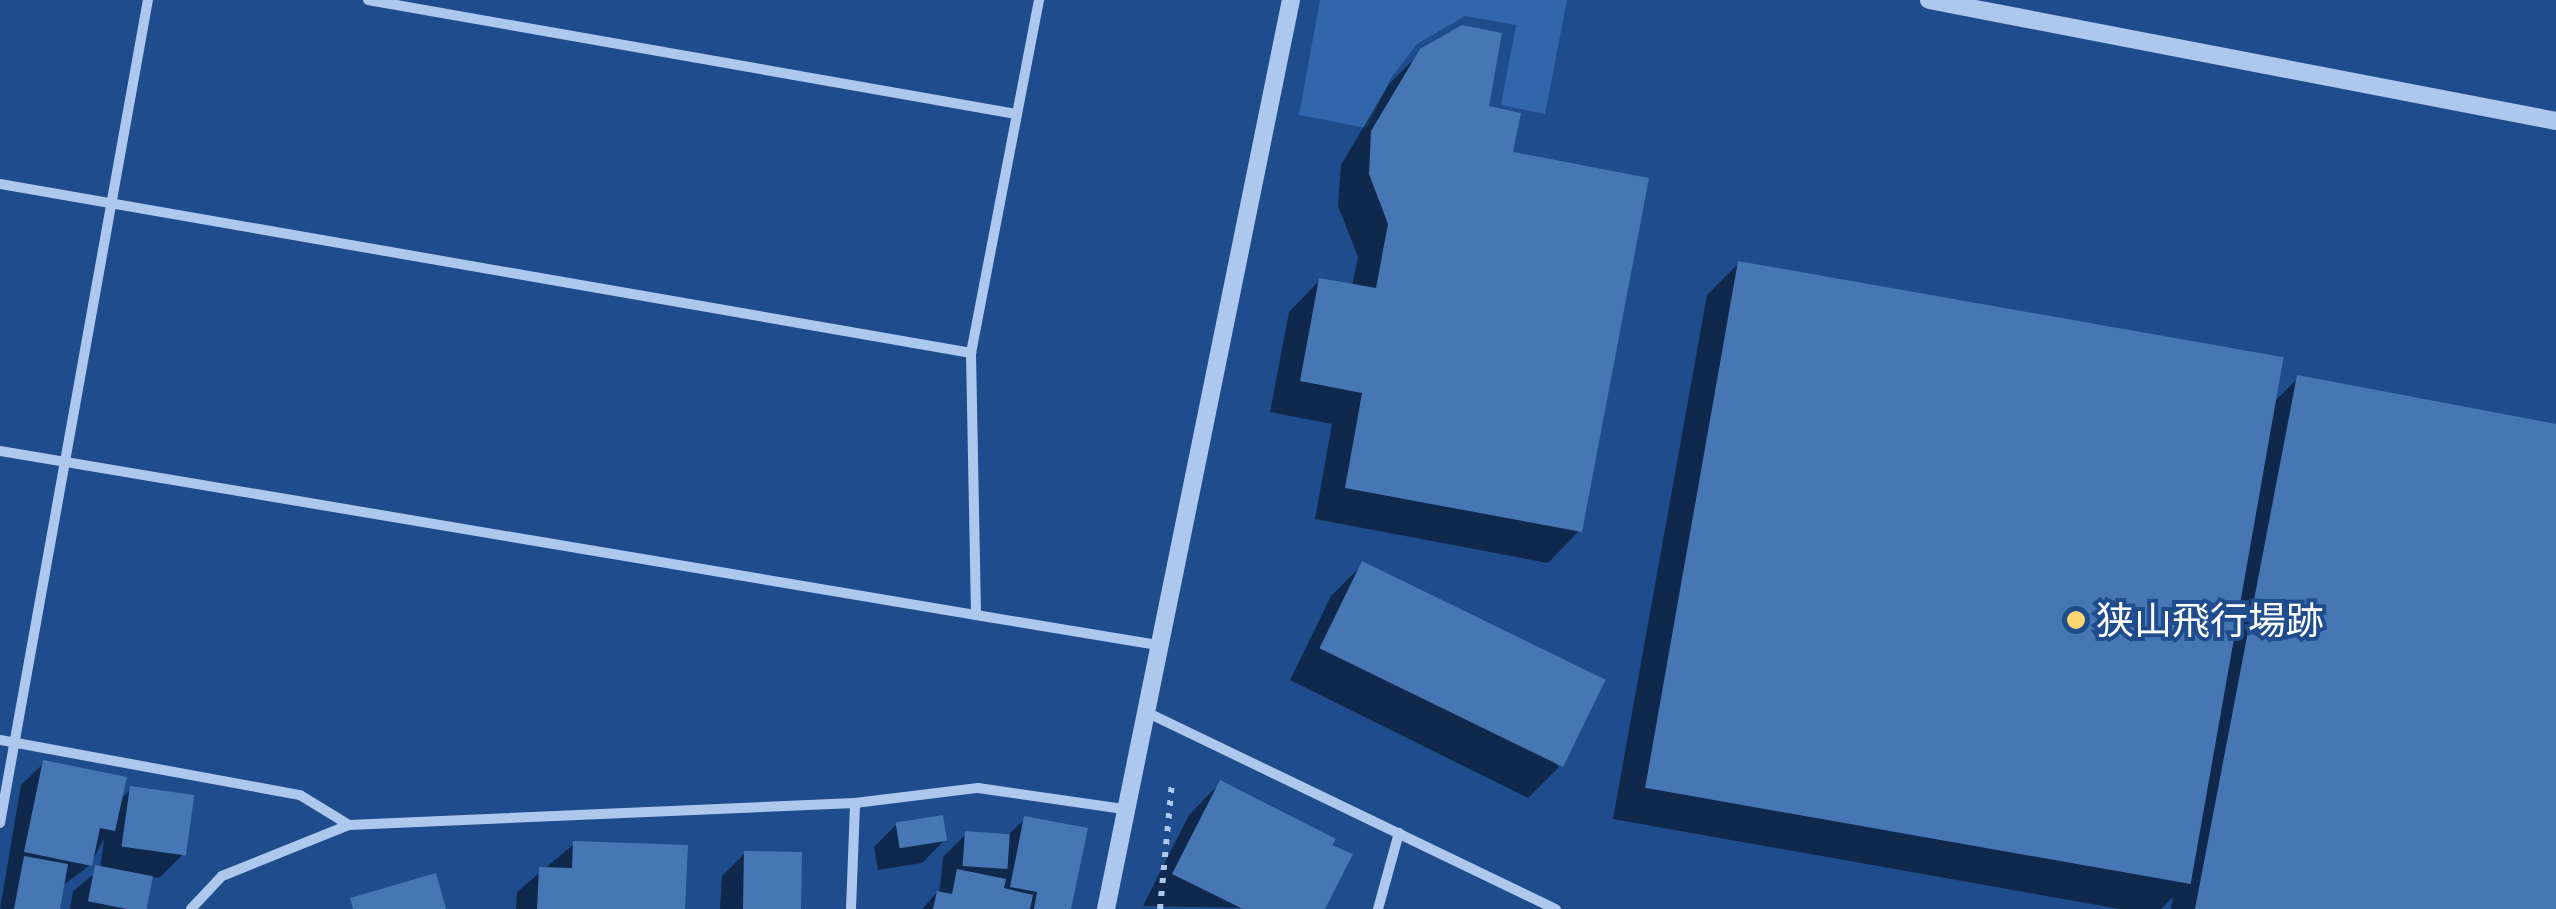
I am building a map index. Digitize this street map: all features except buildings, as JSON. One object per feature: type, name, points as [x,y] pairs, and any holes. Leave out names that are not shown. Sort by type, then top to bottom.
[{"type":"street","points":[[0,823],[148,0]]},
{"type":"street","points":[[368,0],[1016,114]]},
{"type":"street","points":[[976,616],[972,354],[1039,0]]},
{"type":"street","points":[[1106,909],[1143,711],[1291,0]]},
{"type":"street","points":[[1928,0],[2556,121]]},
{"type":"street","points":[[0,184],[972,354]]},
{"type":"street","points":[[0,452],[1158,645]]},
{"type":"street","points":[[1143,711],[1556,909]]},
{"type":"street","points":[[0,740],[300,795],[349,825]]},
{"type":"street","points":[[191,909],[222,876],[349,825],[855,803],[978,788],[1123,810]]},
{"type":"street","points":[[852,909],[855,803]]},
{"type":"street","points":[[1378,909],[1399,834]]},
{"type":"path","points":[[1160,909],[1172,778]]},
{"type":"shaded area","points":[[1320,0],[1567,0],[1545,114],[1501,105],[1516,25],[1465,16],[1417,44],[1391,78],[1367,128],[1299,115]]},
{"type":"place","name":"狭山飛行場跡","points":[[2076,620]]}]
